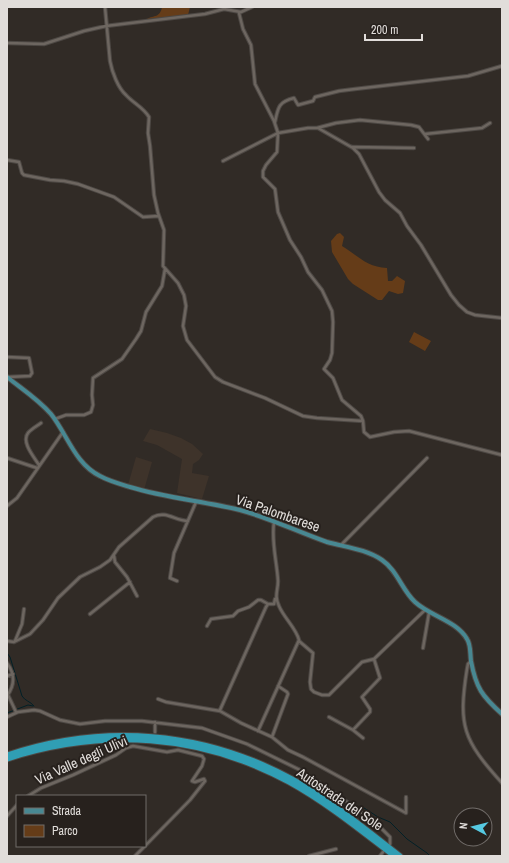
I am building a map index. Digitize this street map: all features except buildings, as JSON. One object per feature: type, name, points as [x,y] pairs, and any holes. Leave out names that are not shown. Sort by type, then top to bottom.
[{"type":"highway","name":"Autostrada del Sole","points":[[7,755],[25,749],[60,741],[87,737],[122,735],[151,736],[201,744],[234,753],[264,765],[292,779],[345,814],[400,856]]},
{"type":"highway","name":"Autostrada del Sole","points":[[7,759],[60,745],[107,740],[150,740],[201,748],[233,757],[290,782],[332,810],[394,856]]},
{"type":"main road","name":"Via Palombarese","points":[[8,377],[39,402],[55,419],[83,462],[92,472],[100,477],[156,494],[242,511],[301,533],[383,560],[412,599],[427,612],[453,625],[463,633],[470,644],[471,661],[480,692],[502,714]]},
{"type":"street","points":[[105,7],[111,65],[118,83],[125,95],[142,108],[149,117],[148,133],[151,149],[154,194],[164,230],[163,265],[165,270],[178,283],[185,296],[186,306],[184,326],[187,340],[215,377],[223,382],[263,397],[303,416],[362,420]]},
{"type":"street","points":[[7,43],[43,45],[84,31],[106,26],[206,14],[229,9],[239,13],[252,7]]},
{"type":"street","points":[[239,13],[243,29],[251,45],[255,84],[275,123],[278,133],[277,152],[266,164],[263,170],[263,176],[265,180],[275,189],[278,210],[291,242],[301,257],[308,272],[321,288],[331,307],[333,318],[332,350],[330,359],[324,370],[333,378],[341,398],[358,414],[362,420],[363,431],[370,437],[395,432],[412,432],[502,455]]},
{"type":"street","points":[[275,123],[278,110],[284,100],[294,98],[298,105],[313,101],[314,97],[339,91],[468,76],[502,66]]},
{"type":"street","points":[[223,160],[278,133],[317,128],[339,122],[366,120],[414,125],[420,128],[428,139]]},
{"type":"street","points":[[424,133],[482,128],[490,123]]},
{"type":"street","points":[[317,128],[352,147],[358,153],[380,194],[400,213],[406,225],[421,244],[451,295],[458,304],[464,310],[474,314],[502,318]]},
{"type":"street","points":[[352,147],[414,148]]},
{"type":"street","points":[[7,160],[19,162],[24,175],[76,183],[113,196],[144,217],[159,216]]},
{"type":"street","points":[[55,419],[66,415],[86,415],[91,411],[94,405],[92,397],[93,378],[122,359],[137,338],[141,330],[145,312],[163,285],[165,270]]},
{"type":"street","points":[[7,357],[29,358],[32,373],[30,376],[8,377]]},
{"type":"street","points":[[38,467],[26,439],[28,433],[41,423]]},
{"type":"street","points":[[7,506],[17,498],[63,432]]},
{"type":"street","points":[[7,458],[38,467]]},
{"type":"street","points":[[341,546],[427,458]]},
{"type":"street","points":[[177,581],[170,578],[172,558],[196,502]]},
{"type":"street","points":[[137,596],[126,575],[115,562],[114,556],[116,550],[156,516],[164,514],[188,521]]},
{"type":"street","points":[[207,626],[211,619],[233,616],[258,600],[268,604],[274,604],[278,582],[273,539],[274,522]]},
{"type":"street","points":[[7,641],[14,641],[31,633],[58,598],[80,577],[102,566],[114,556]]},
{"type":"street","points":[[90,614],[130,582]]},
{"type":"street","points":[[276,596],[280,608],[299,638],[299,641],[313,654],[310,681],[311,689],[314,692],[324,696],[329,695],[363,661],[374,660],[427,612]]},
{"type":"street","points":[[220,710],[268,604]]},
{"type":"street","points":[[14,641],[21,625],[24,609]]},
{"type":"street","points":[[424,648],[427,612]]},
{"type":"street","points":[[258,730],[299,641]]},
{"type":"street","points":[[353,730],[371,712],[362,697],[380,678],[374,660]]},
{"type":"street","points":[[471,661],[468,665],[465,679],[462,709],[464,727],[479,756],[502,783]]},
{"type":"street","points":[[7,663],[13,674],[13,684],[8,696],[16,712]]},
{"type":"street","points":[[7,676],[13,674]]},
{"type":"street","points":[[272,737],[288,694],[278,686]]},
{"type":"street","points":[[158,699],[166,702],[220,710],[272,737],[290,752],[303,757],[406,813],[406,797]]},
{"type":"street","points":[[7,717],[16,712],[36,710],[59,720],[83,724],[106,721],[155,722],[203,729],[247,744],[283,761],[318,782],[361,812],[390,837],[390,844]]},
{"type":"street","points":[[329,717],[353,730],[362,738]]},
{"type":"street","points":[[155,722],[155,732]]},
{"type":"street","points":[[153,750],[154,744]]},
{"type":"street","name":"Via Valle degli Ulivi","points":[[30,795],[40,788],[73,775],[113,756],[126,748],[136,746],[167,752],[178,750],[202,756],[204,759],[202,765],[192,781],[205,780],[190,800],[146,845]]},
{"type":"street","points":[[7,816],[16,807]]},
{"type":"street","name":"Via Valle degli Ulivi","points":[[135,856],[144,847]]},
{"type":"street","points":[[309,856],[336,849]]},
{"type":"street","points":[[380,856],[383,852]]},
{"type":"shaded area","points":[[150,429],[181,438],[192,444],[203,454],[199,460],[193,464],[192,473],[209,476],[202,499],[177,493],[182,459],[157,445],[143,441]]},
{"type":"shaded area","points":[[136,457],[152,462],[144,490],[128,485]]},
{"type":"green space","points":[[162,7],[190,7],[188,15],[147,19],[158,15]]},
{"type":"green space","points":[[340,233],[344,237],[342,246],[374,266],[387,268],[388,281],[392,281],[397,276],[405,281],[403,293],[398,294],[389,291],[382,300],[378,300],[353,284],[348,279],[332,252],[331,241],[337,234]]},
{"type":"green space","points":[[414,332],[431,341],[425,351],[409,342]]},
{"type":"waterway","points":[[7,653],[10,657],[22,696],[34,706]]},
{"type":"waterway","points":[[7,713],[28,705],[33,706]]},
{"type":"waterway","points":[[361,806],[378,817],[390,822],[407,839],[430,856]]}]
